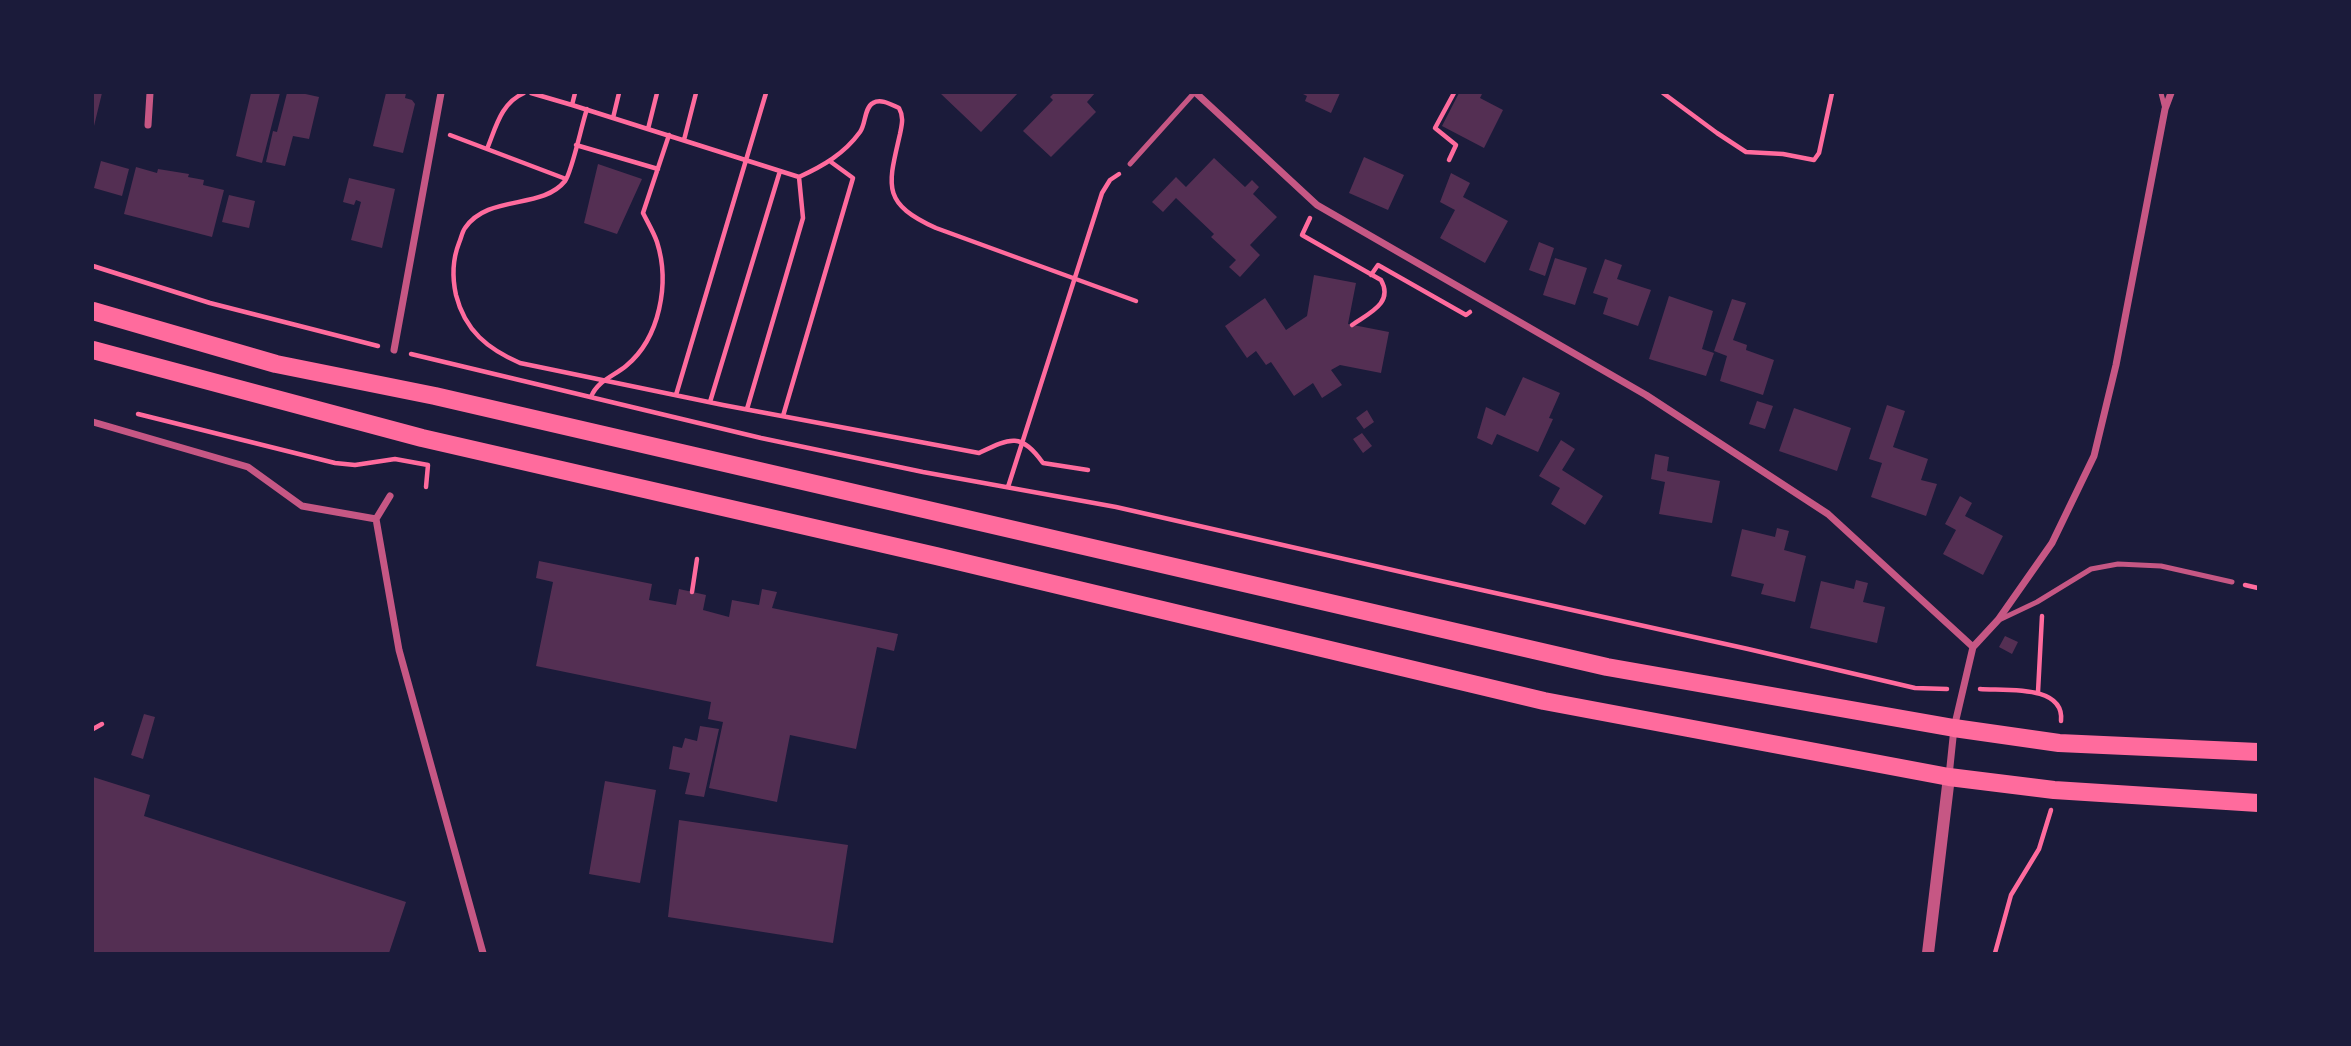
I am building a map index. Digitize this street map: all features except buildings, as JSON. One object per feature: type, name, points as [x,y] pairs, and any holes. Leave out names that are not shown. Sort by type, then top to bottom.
[{"type":"main road","points":[[93,311],[276,364],[435,396],[1607,667],[1954,728],[2059,743],[2258,752]]},
{"type":"main road","points":[[93,350],[422,439],[936,556],[1545,701],[1949,777],[2054,790],[2258,803]]},
{"type":"street","points":[[148,125],[150,93]]},
{"type":"street","points":[[394,350],[441,93]]},
{"type":"street","points":[[1195,93],[1317,205],[1646,395],[1828,514],[1973,647]]},
{"type":"street","points":[[1928,953],[1954,728],[1973,647],[1998,620],[2052,542],[2094,456],[2116,365],[2165,109],[2171,93]]},
{"type":"street","points":[[93,422],[248,467],[302,506],[376,519]]},
{"type":"street","points":[[390,496],[376,519],[399,650],[483,953]]},
{"type":"lane","points":[[1130,164],[1195,93]]},
{"type":"lane","points":[[2161,93],[2165,109]]},
{"type":"lane","points":[[1998,620],[2037,602],[2091,569],[2118,564],[2161,566],[2232,582]]},
{"type":"path","points":[[487,149],[499,117],[511,99],[524,93]]},
{"type":"path","points":[[531,93],[799,177],[831,162],[862,131],[869,107],[873,103],[878,101],[899,108],[903,121],[890,178],[893,193],[902,207],[917,219],[936,228],[1136,301]]},
{"type":"path","points":[[572,105],[575,93]]},
{"type":"path","points":[[613,118],[619,93]]},
{"type":"path","points":[[648,129],[657,93]]},
{"type":"path","points":[[684,140],[696,93]]},
{"type":"path","points":[[676,395],[766,93]]},
{"type":"path","points":[[1449,160],[1456,145],[1435,128],[1454,93]]},
{"type":"path","points":[[1663,93],[1746,152],[1783,154],[1814,160],[1819,153],[1832,93]]},
{"type":"path","points":[[587,109],[566,180],[552,194],[500,205],[478,216],[465,228],[454,256],[452,279],[459,307],[475,334],[497,353],[520,363],[979,453],[1001,441],[1011,440],[1030,445],[1043,463],[1088,470]]},
{"type":"path","points":[[433,129],[566,180]]},
{"type":"path","points":[[591,397],[593,390],[625,368],[639,354],[654,329],[663,273],[657,242],[643,213],[668,135]]},
{"type":"path","points":[[576,145],[658,169]]},
{"type":"path","points":[[783,416],[853,178],[831,162]]},
{"type":"path","points":[[710,402],[780,171]]},
{"type":"path","points":[[747,409],[803,218],[799,177]]},
{"type":"path","points":[[1008,487],[1102,193],[1110,180]]},
{"type":"path","points":[[1317,205],[1302,235],[1381,280],[1385,288],[1383,301],[1352,325]]},
{"type":"path","points":[[93,266],[210,303],[761,438],[1116,507],[1915,688],[2039,692],[2057,703],[2062,713],[2059,743]]},
{"type":"path","points":[[131,412],[335,463],[355,465],[396,459],[428,466],[426,487]]},
{"type":"path","points":[[692,592],[697,559]]},
{"type":"path","points":[[2037,602],[2042,614],[2039,692]]},
{"type":"path","points":[[93,729],[102,724]]},
{"type":"path","points":[[1996,953],[2011,895],[2039,849],[2052,808],[2054,790]]}]
